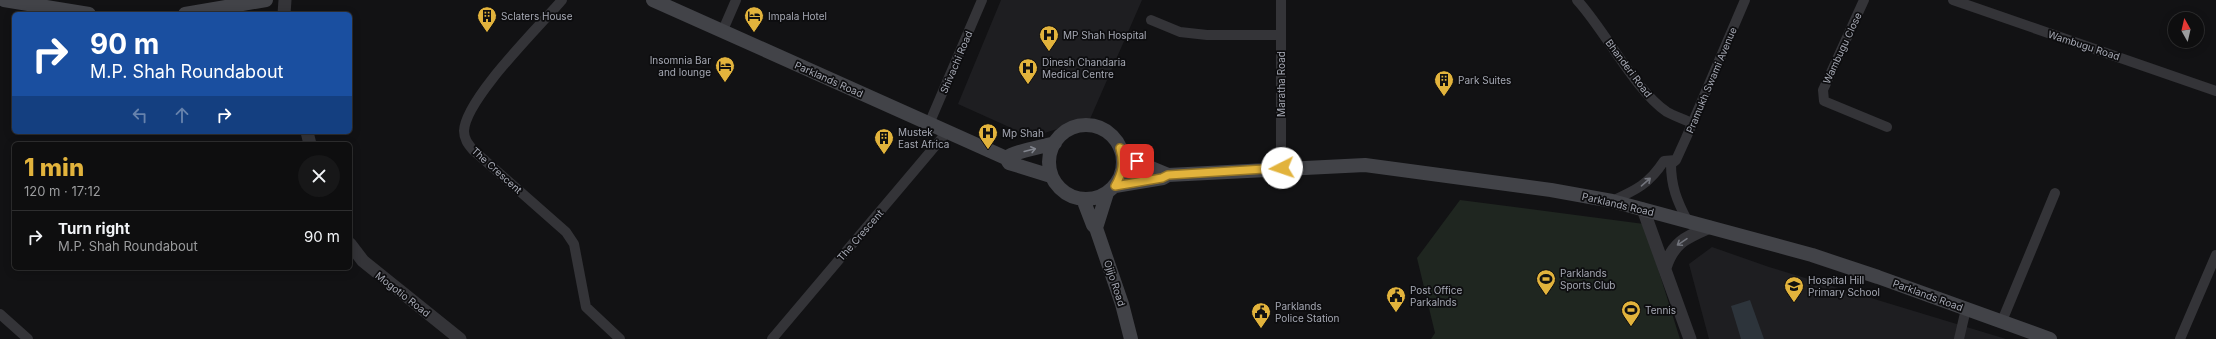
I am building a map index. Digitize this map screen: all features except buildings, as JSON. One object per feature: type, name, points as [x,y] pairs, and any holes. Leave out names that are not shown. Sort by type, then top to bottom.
[{"type":"main road","points":[[4,0],[76,12]]},
{"type":"main road","points":[[197,12],[266,0]]},
{"type":"main road","name":"Parklands Road","points":[[653,0],[723,30],[1006,158],[1009,164],[1051,176]]},
{"type":"main road","points":[[1006,158],[1011,153],[1039,148],[1054,142],[1062,134],[1072,128],[1094,126],[1105,131],[1114,138],[1120,148],[1123,160],[1122,174],[1111,189],[1096,228]]},
{"type":"main road","points":[[1054,142],[1048,165],[1051,176],[1059,188],[1070,196],[1083,199],[1096,198],[1111,189]]},
{"type":"main road","name":"Parklands Road","points":[[1120,148],[1144,165],[1168,175]]},
{"type":"main road","name":"Parklands Road","points":[[1111,189],[1162,178],[1168,175],[1282,168],[1365,165],[1551,190],[1612,201],[1687,220],[1812,255],[2050,339]]},
{"type":"main road","name":"Ojijo Road","points":[[1083,199],[1093,225],[1096,228],[1122,304],[1131,339]]},
{"type":"street","points":[[0,3],[4,0]]},
{"type":"street","points":[[37,0],[50,8]]},
{"type":"street","points":[[284,12],[285,0]]},
{"type":"street","name":"The Crescent","points":[[562,0],[486,88],[466,123],[465,138],[473,150],[566,232],[574,244],[586,307],[620,339]]},
{"type":"street","points":[[723,30],[736,0]]},
{"type":"street","name":"Shivachi Road","points":[[929,124],[982,0]]},
{"type":"street","name":"Maratha Road","points":[[1281,0],[1282,168]]},
{"type":"street","name":"Bhanderi Road","points":[[1577,0],[1590,14],[1637,81],[1656,103],[1667,112],[1692,123]]},
{"type":"street","name":"Pramukh Swami Avenue","points":[[1687,220],[1674,193],[1671,183],[1671,164],[1676,160],[1745,0]]},
{"type":"street","name":"Wambugu Close","points":[[1864,0],[1823,90],[1823,96],[1824,101],[1887,127]]},
{"type":"street","name":"Wambugu Road","points":[[1953,0],[2216,90]]},
{"type":"street","points":[[1151,20],[1180,32],[1207,35],[1281,35]]},
{"type":"street","name":"The Crescent","points":[[772,339],[947,132]]},
{"type":"street","points":[[1612,201],[1639,188],[1648,181],[1664,161],[1676,160]]},
{"type":"street","points":[[2002,321],[2055,193]]},
{"type":"street","points":[[1643,209],[1690,339]]},
{"type":"street","points":[[1665,268],[1669,254],[1676,246],[1710,227]]},
{"type":"street","name":"Mogotio Road","points":[[352,247],[362,261],[460,339]]},
{"type":"street","points":[[2180,339],[2216,255]]},
{"type":"street","points":[[1959,339],[1966,309]]},
{"type":"street","points":[[0,314],[28,339]]},
{"type":"shaded area","name":"MP Shah Hospital","points":[[1001,0],[1142,0],[1090,119],[1031,137],[958,104]]},
{"type":"shaded area","name":"Parklands Sports Club","points":[[1460,200],[1644,224],[1680,339],[1431,339],[1435,333],[1417,258]]},
{"type":"shaded area","name":"Hospital Hill Primary School","points":[[1712,247],[1769,267],[2006,339],[1709,339],[1689,264]]},
{"type":"shaded area","points":[[1750,300],[1764,339],[1741,339],[1731,306]]},
{"type":"place","name":"Sclaters House","points":[[487,33]]},
{"type":"place","name":"Impala Hotel","points":[[754,33]]},
{"type":"place","name":"MP Shah Hospital","points":[[1049,52]]},
{"type":"place","name":"Insomnia Bar and lounge","points":[[725,83]]},
{"type":"place","name":"Dinesh Chandaria Medical Centre","points":[[1028,85]]},
{"type":"place","name":"Park Suites","points":[[1444,97]]},
{"type":"place","name":"Mp Shah","points":[[988,150]]},
{"type":"place","name":"Mustek East Africa","points":[[884,155]]},
{"type":"place","name":"Parklands Sports Club","points":[[1546,296]]},
{"type":"place","name":"Hospital Hill Primary School","points":[[1794,303]]},
{"type":"place","name":"Post Office Parkalnds","points":[[1396,313]]},
{"type":"place","name":"Tennis","points":[[1631,327]]},
{"type":"place","name":"Parklands Police Station","points":[[1261,329]]},
{"type":"route","points":[[1137,161],[1120,148],[1123,160],[1122,174],[1115,186],[1162,178],[1168,175],[1282,168]]}]
